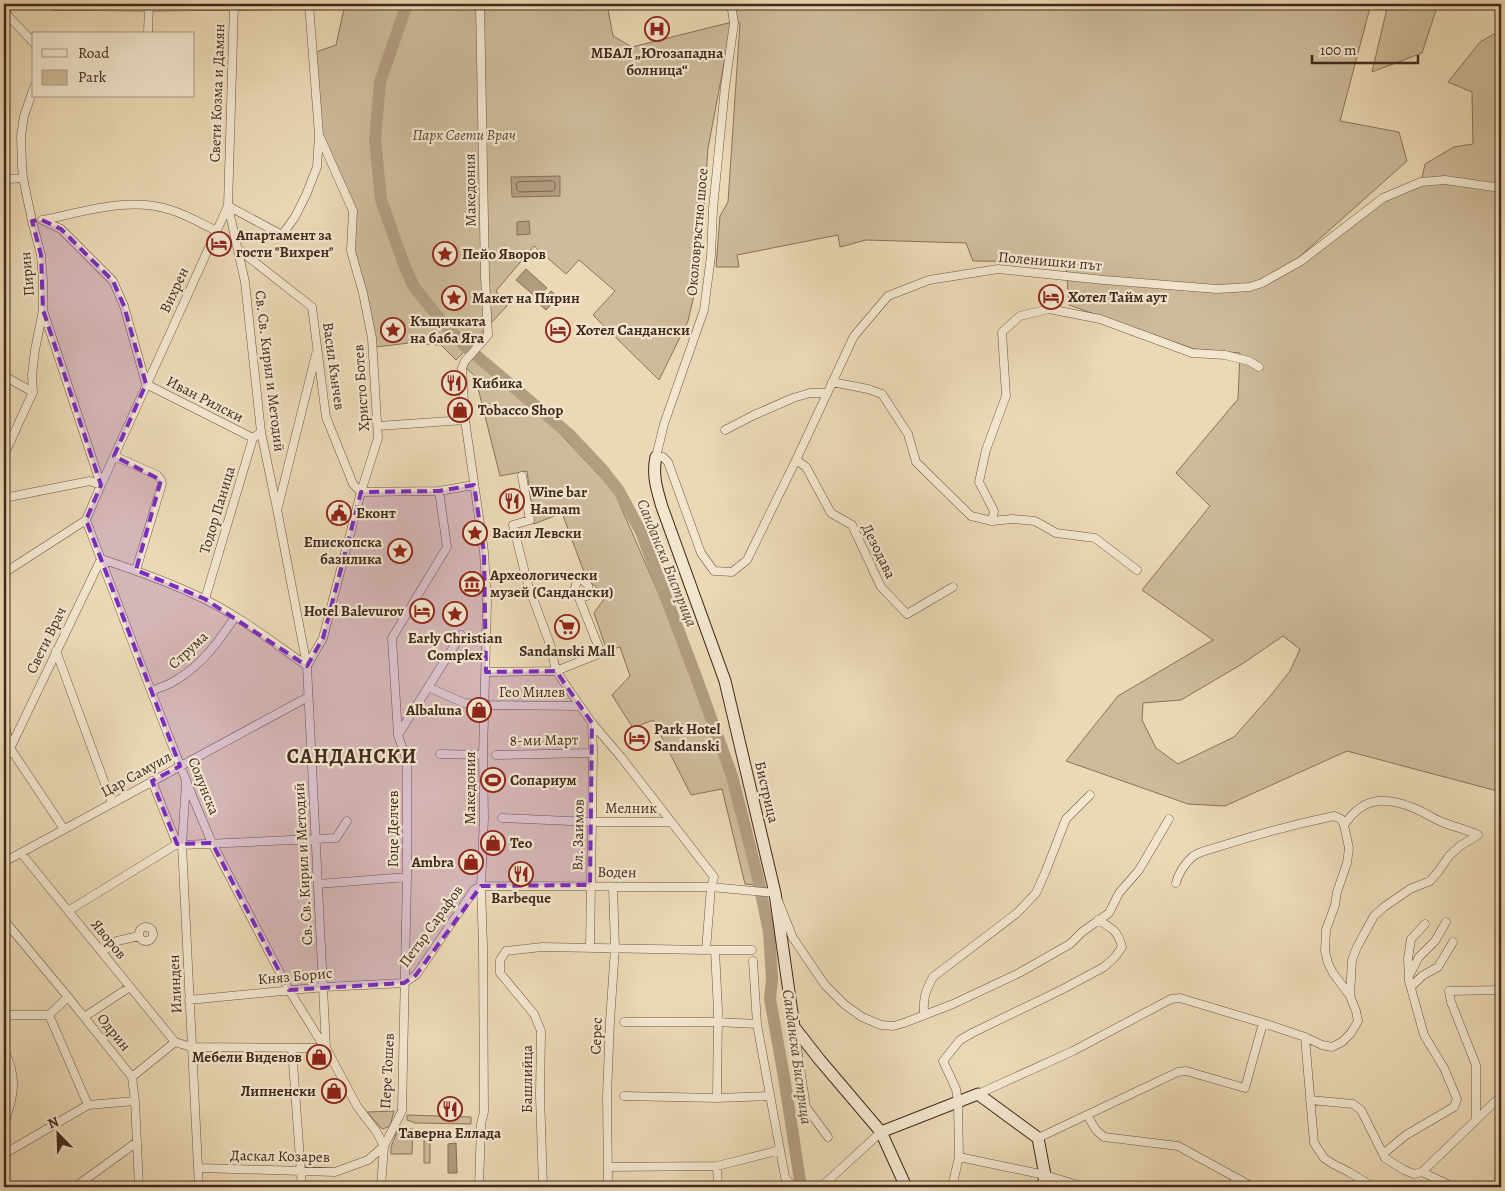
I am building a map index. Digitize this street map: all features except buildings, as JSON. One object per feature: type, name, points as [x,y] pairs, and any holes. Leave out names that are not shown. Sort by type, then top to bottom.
[{"type":"street","name":"Свети Козма и Дамян","points":[[228,206],[234,4]]},
{"type":"street","points":[[53,6],[309,4],[319,135],[316,167],[306,195],[295,217],[282,235],[228,206]]},
{"type":"street","name":"Македония","points":[[479,1187],[481,1124],[484,1112],[481,886],[484,818],[483,705],[488,603],[485,560],[466,420],[462,368],[465,361],[488,335],[485,276],[480,4]]},
{"type":"street","name":"Околовръстно шосе","points":[[656,457],[664,424],[704,310],[711,256],[713,209],[725,87],[734,24],[731,4]]},
{"type":"street","points":[[148,32],[149,6]]},
{"type":"street","points":[[4,8],[9,17],[32,41]]},
{"type":"street","name":"Пирин","points":[[4,455],[33,392],[34,350],[43,310],[41,255],[23,178],[21,136],[24,116],[32,93]]},
{"type":"street","name":"Христо Ботев","points":[[307,666],[323,638],[361,492],[378,438],[372,338],[363,293],[351,251],[353,211],[319,135]]},
{"type":"street","points":[[4,177],[9,180],[23,178]]},
{"type":"street","name":"Поленишки път","points":[[656,457],[663,457],[668,462],[701,552],[714,570],[732,572],[747,560],[854,336],[888,296],[929,280],[998,269],[1217,289],[1250,286],[1262,283],[1301,261],[1383,198],[1421,182],[1445,180],[1501,188]]},
{"type":"street","points":[[32,222],[117,205],[133,204],[170,210],[217,231]]},
{"type":"street","name":"Вихрен","points":[[86,520],[228,206]]},
{"type":"street","name":"Св. Св. Кирил и Методий","points":[[228,206],[245,282],[261,432],[307,666],[326,1048]]},
{"type":"street","points":[[42,220],[61,229],[113,282],[124,306],[146,384]]},
{"type":"street","name":"Васил Кънчев","points":[[238,249],[312,307],[326,417],[353,484],[361,492]]},
{"type":"street","points":[[992,520],[994,511],[979,482],[986,450],[1006,396],[1002,332],[1020,316],[1049,309],[1100,319],[1192,353],[1225,355],[1248,361],[1259,367]]},
{"type":"street","points":[[43,310],[101,485]]},
{"type":"street","points":[[277,509],[317,350]]},
{"type":"street","points":[[4,376],[33,392]]},
{"type":"street","points":[[832,382],[868,389],[882,394],[908,434],[916,462],[971,516],[992,520],[1035,521],[1056,534],[1095,538],[1138,570]]},
{"type":"street","name":"Иван Рилски","points":[[146,384],[253,438]]},
{"type":"street","points":[[725,430],[793,398],[810,393],[827,393]]},
{"type":"street","points":[[378,426],[466,420]]},
{"type":"street","points":[[253,438],[261,432]]},
{"type":"street","name":"Тодор Паница","points":[[204,599],[253,438]]},
{"type":"street","points":[[114,456],[157,475],[162,484],[136,570]]},
{"type":"street","name":"Бистрица","points":[[656,457],[654,479],[662,507],[725,681],[772,893],[806,1107],[828,1137]]},
{"type":"street","name":"Дезодава","points":[[796,460],[806,466],[831,513],[852,525],[881,587],[907,614],[953,587]]},
{"type":"street","points":[[522,476],[530,520],[513,525],[528,585],[551,647],[556,671],[592,723],[714,877],[711,887],[706,950]]},
{"type":"street","points":[[4,498],[90,481],[101,485]]},
{"type":"street","points":[[361,492],[439,491],[474,485]]},
{"type":"street","name":"Гоце Делчев","points":[[404,983],[407,877],[407,761],[398,735],[392,638],[447,547],[439,491]]},
{"type":"street","points":[[4,573],[86,520]]},
{"type":"street","name":"Солунска","points":[[86,520],[180,766],[212,843],[289,990],[326,1048],[357,1106],[376,1131],[384,1146]]},
{"type":"street","points":[[101,559],[136,570],[204,599],[236,617],[307,666]]},
{"type":"street","name":"Свети Врач","points":[[4,761],[101,559]]},
{"type":"street","points":[[486,672],[556,671],[601,653],[580,598]]},
{"type":"street","name":"Струма","points":[[151,691],[176,680],[194,667],[213,649],[236,617]]},
{"type":"street","points":[[398,735],[461,635]]},
{"type":"street","points":[[56,652],[112,803]]},
{"type":"street","name":"Гео Милев","points":[[428,687],[464,703],[483,705],[579,706]]},
{"type":"street","name":"Цар Самуил","points":[[4,862],[308,697]]},
{"type":"street","points":[[4,721],[10,748],[64,829]]},
{"type":"street","name":"Вл. Заимов","points":[[590,948],[592,723]]},
{"type":"street","name":"8-ми Март","points":[[496,755],[593,753]]},
{"type":"street","points":[[440,754],[483,755]]},
{"type":"street","name":"Илинден","points":[[186,778],[180,844],[199,1187]]},
{"type":"street","points":[[152,781],[180,844]]},
{"type":"street","points":[[924,1015],[923,1000],[925,990],[933,977],[1017,913],[1036,893],[1066,819],[1090,794]]},
{"type":"street","points":[[1344,825],[1352,814],[1366,804],[1383,800],[1414,808],[1441,822],[1463,828],[1478,835],[1448,856],[1430,881],[1410,889],[1374,916],[1352,960],[1350,996]]},
{"type":"street","points":[[821,1187],[882,1132],[978,1094],[1073,1051],[1171,999],[1180,998],[1263,1023],[1332,1047],[1342,1042],[1352,1033],[1358,1021],[1356,1011],[1350,996],[1333,973],[1325,951],[1326,930],[1347,863],[1349,848],[1341,819],[1334,816],[1253,835],[1202,852],[1192,857],[1178,874],[1176,883]]},
{"type":"street","name":"Мелник","points":[[502,818],[592,822],[671,822]]},
{"type":"street","points":[[772,893],[793,938],[826,985],[845,1005],[862,1017],[893,1026],[953,1004],[1019,973],[1070,944],[1109,913],[1119,893],[1139,870],[1169,819]]},
{"type":"street","points":[[68,911],[180,844],[336,838],[347,821]]},
{"type":"street","name":"Яворов","points":[[21,853],[175,1042]]},
{"type":"street","points":[[318,884],[407,877]]},
{"type":"street","name":"Воден","points":[[481,886],[711,887],[772,893]]},
{"type":"street","name":"Петър Сарафов","points":[[404,983],[416,975],[474,890],[481,886]]},
{"type":"street","name":"Серес","points":[[608,1187],[609,1040],[615,948],[613,886]]},
{"type":"street","name":"Одрин","points":[[4,920],[132,1077]]},
{"type":"street","points":[[952,1187],[959,1157],[958,1102],[956,1089],[943,1061],[960,1040],[1104,967],[1115,957],[1122,947],[1119,936],[1098,920]]},
{"type":"street","points":[[1409,976],[1419,957],[1435,941],[1446,922]]},
{"type":"street","points":[[1382,1154],[1406,1135],[1454,1108],[1457,1099],[1444,1068],[1424,1035],[1410,987],[1408,959],[1412,940],[1425,924]]},
{"type":"street","points":[[102,952],[117,941],[139,936]]},
{"type":"street","points":[[1410,987],[1422,976],[1438,967],[1453,942]]},
{"type":"street","name":"Башлийца","points":[[543,1187],[540,1095],[541,1031],[534,1014],[500,973],[500,960],[506,951],[542,947],[590,948]]},
{"type":"street","points":[[590,948],[752,950]]},
{"type":"street","points":[[714,950],[718,1011],[717,1098]]},
{"type":"street","points":[[753,961],[756,1024],[785,1177],[792,1187]]},
{"type":"street","points":[[1501,961],[1501,968]]},
{"type":"street","name":"Княз Борис","points":[[189,1000],[324,987],[404,983]]},
{"type":"street","name":"Пере Тошев","points":[[381,1187],[384,1146],[402,1110],[404,983]]},
{"type":"street","points":[[84,1017],[130,987]]},
{"type":"street","points":[[1476,1120],[1476,1065],[1450,1002],[1449,991],[1501,990]]},
{"type":"street","points":[[4,1015],[49,1015],[68,997]]},
{"type":"street","points":[[49,1015],[88,1105]]},
{"type":"street","points":[[624,1022],[756,1024]]},
{"type":"street","points":[[1038,1138],[1178,1072],[1186,1071],[1244,1088],[1263,1023]]},
{"type":"street","points":[[794,1027],[882,1132],[906,1187]]},
{"type":"street","points":[[1305,1037],[1314,1143],[1324,1158],[1332,1164],[1373,1187]]},
{"type":"street","points":[[139,1187],[132,1077],[175,1042],[192,1046],[326,1048]]},
{"type":"street","points":[[292,1048],[302,1187]]},
{"type":"street","points":[[4,1050],[13,1075],[11,1103],[4,1124]]},
{"type":"street","points":[[978,1094],[1038,1138],[1044,1174],[1043,1187]]},
{"type":"street","points":[[624,1096],[717,1098],[770,1096]]},
{"type":"street","points":[[1310,1100],[1354,1104],[1360,1110],[1385,1158],[1414,1174],[1422,1172],[1501,1096]]},
{"type":"street","points":[[4,1154],[88,1105],[135,1102]]},
{"type":"street","points":[[1087,1114],[1096,1130],[1104,1137],[1178,1146],[1253,1187]]},
{"type":"street","points":[[75,1187],[137,1142]]},
{"type":"street","name":"Даскал Козарев","points":[[199,1168],[335,1172],[368,1160],[384,1146]]},
{"type":"street","points":[[608,1167],[717,1166],[780,1150]]},
{"type":"street","points":[[959,1157],[1044,1174],[1084,1187]]},
{"type":"street","points":[[717,1166],[718,1187]]},
{"type":"street","points":[[1422,1172],[1454,1187]]},
{"type":"street","points":[[1232,1187],[1235,1177]]},
{"type":"highlighted area","points":[[42,220],[61,229],[113,281],[124,306],[146,384],[114,456],[161,480],[136,570],[205,599],[307,666],[323,638],[361,492],[439,491],[474,485],[484,552],[486,672],[556,671],[592,723],[590,885],[481,886],[416,975],[404,983],[289,990],[212,843],[177,844],[152,781],[180,766],[86,520],[101,485],[43,310],[41,255],[32,221]]},
{"type":"green space","name":"Парк Свети Врач","points":[[345,4],[607,4],[613,36],[632,47],[732,22],[708,148],[700,269],[688,321],[659,380],[593,315],[615,291],[579,260],[566,274],[534,246],[496,291],[507,306],[456,360],[441,345],[409,343],[376,347],[352,254],[354,209],[320,132],[316,52],[336,45]]},
{"type":"green space","points":[[726,4],[1371,4],[1340,121],[1399,132],[1407,161],[1288,267],[1383,198],[1421,182],[1425,164],[1454,147],[1473,144],[1472,92],[1448,82],[1480,42],[1499,31],[1498,6],[1494,4],[1501,4],[1501,792],[1347,751],[1225,806],[1188,804],[1066,761],[1118,696],[1213,640],[1142,590],[1210,506],[1176,473],[1238,399],[1240,353],[1194,349],[1069,305],[1066,262],[973,261],[966,243],[866,240],[840,247],[838,235],[737,255],[739,267],[716,267],[720,216],[728,202],[740,23],[732,22]],"holes":[[[1283,636],[1300,649],[1290,671],[1234,737],[1178,764],[1156,748],[1142,720],[1143,703],[1181,700],[1242,664]]]},
{"type":"green space","points":[[1388,4],[1438,4],[1422,53],[1372,72]]},
{"type":"green space","points":[[474,357],[537,409],[614,491],[681,645],[731,787],[756,885],[745,884],[722,789],[691,795],[653,720],[633,728],[612,695],[630,676],[620,647],[607,651],[594,613],[607,595],[587,580],[562,513],[534,524],[527,471],[500,476],[475,376],[464,366]]},
{"type":"green space","points":[[394,1111],[390,1126],[383,1129],[367,1112]]},
{"type":"green space","points":[[407,1115],[471,1117],[471,1124],[415,1123],[407,1120]]},
{"type":"green space","points":[[398,1129],[413,1129],[412,1154],[391,1154],[391,1147]]},
{"type":"green space","points":[[424,1130],[430,1130],[430,1163],[424,1163]]},
{"type":"water","points":[[560,176],[560,196],[512,197],[511,177]]},
{"type":"water","points":[[529,221],[530,234],[517,235],[517,222]]},
{"type":"water","points":[[526,269],[547,288],[537,298],[516,280]]},
{"type":"water","points":[[551,291],[558,297],[546,310],[539,304]]},
{"type":"water","points":[[456,1143],[457,1173],[448,1173],[448,1144]]},
{"type":"waterway","name":"Санданска Бистрица","points":[[407,4],[380,82],[375,139],[381,200],[414,287],[444,324],[465,346],[570,435],[601,468],[619,491],[641,532],[732,776],[757,874],[769,932],[772,979],[770,999],[801,1187]]},
{"type":"place","name":"МБАЛ „Югозападна болница“","points":[[657,29]]},
{"type":"place","name":"Апартамент за гости \"Вихрен\"","points":[[219,244]]},
{"type":"place","name":"Пейо Яворов","points":[[445,254]]},
{"type":"place","name":"Хотел Тайм аут","points":[[1051,297]]},
{"type":"place","name":"Макет на Пирин","points":[[454,298]]},
{"type":"place","name":"Къщичката на баба Яга","points":[[393,330]]},
{"type":"place","name":"Хотел Сандански","points":[[558,330]]},
{"type":"place","name":"Кибика","points":[[454,383]]},
{"type":"place","name":"Tobacco Shop","points":[[460,410]]},
{"type":"place","name":"Wine bar Hamam","points":[[512,501]]},
{"type":"place","name":"Еконт","points":[[339,513]]},
{"type":"place","name":"Васил Левски","points":[[475,533]]},
{"type":"place","name":"Епископска базилика","points":[[400,551]]},
{"type":"place","name":"Археологически музей (Сандански)","points":[[472,584]]},
{"type":"place","name":"Hotel Balevurov","points":[[422,611]]},
{"type":"place","name":"Early Christian Complex","points":[[455,614]]},
{"type":"place","name":"Sandanski Mall","points":[[567,627]]},
{"type":"place","name":"Albaluna","points":[[479,710]]},
{"type":"place","name":"Park Hotel Sandanski","points":[[637,738]]},
{"type":"place","name":"Сопариум","points":[[493,780]]},
{"type":"place","name":"Тео","points":[[493,843]]},
{"type":"place","name":"Ambra","points":[[471,862]]},
{"type":"place","name":"Barbeque","points":[[521,874]]},
{"type":"place","name":"Мебели Виденов","points":[[319,1057]]},
{"type":"place","name":"Липненски","points":[[334,1091]]},
{"type":"place","name":"Таверна Еллада","points":[[450,1109]]},
{"type":"district","name":"САНДАНСКИ","points":[[352,756]]}]
